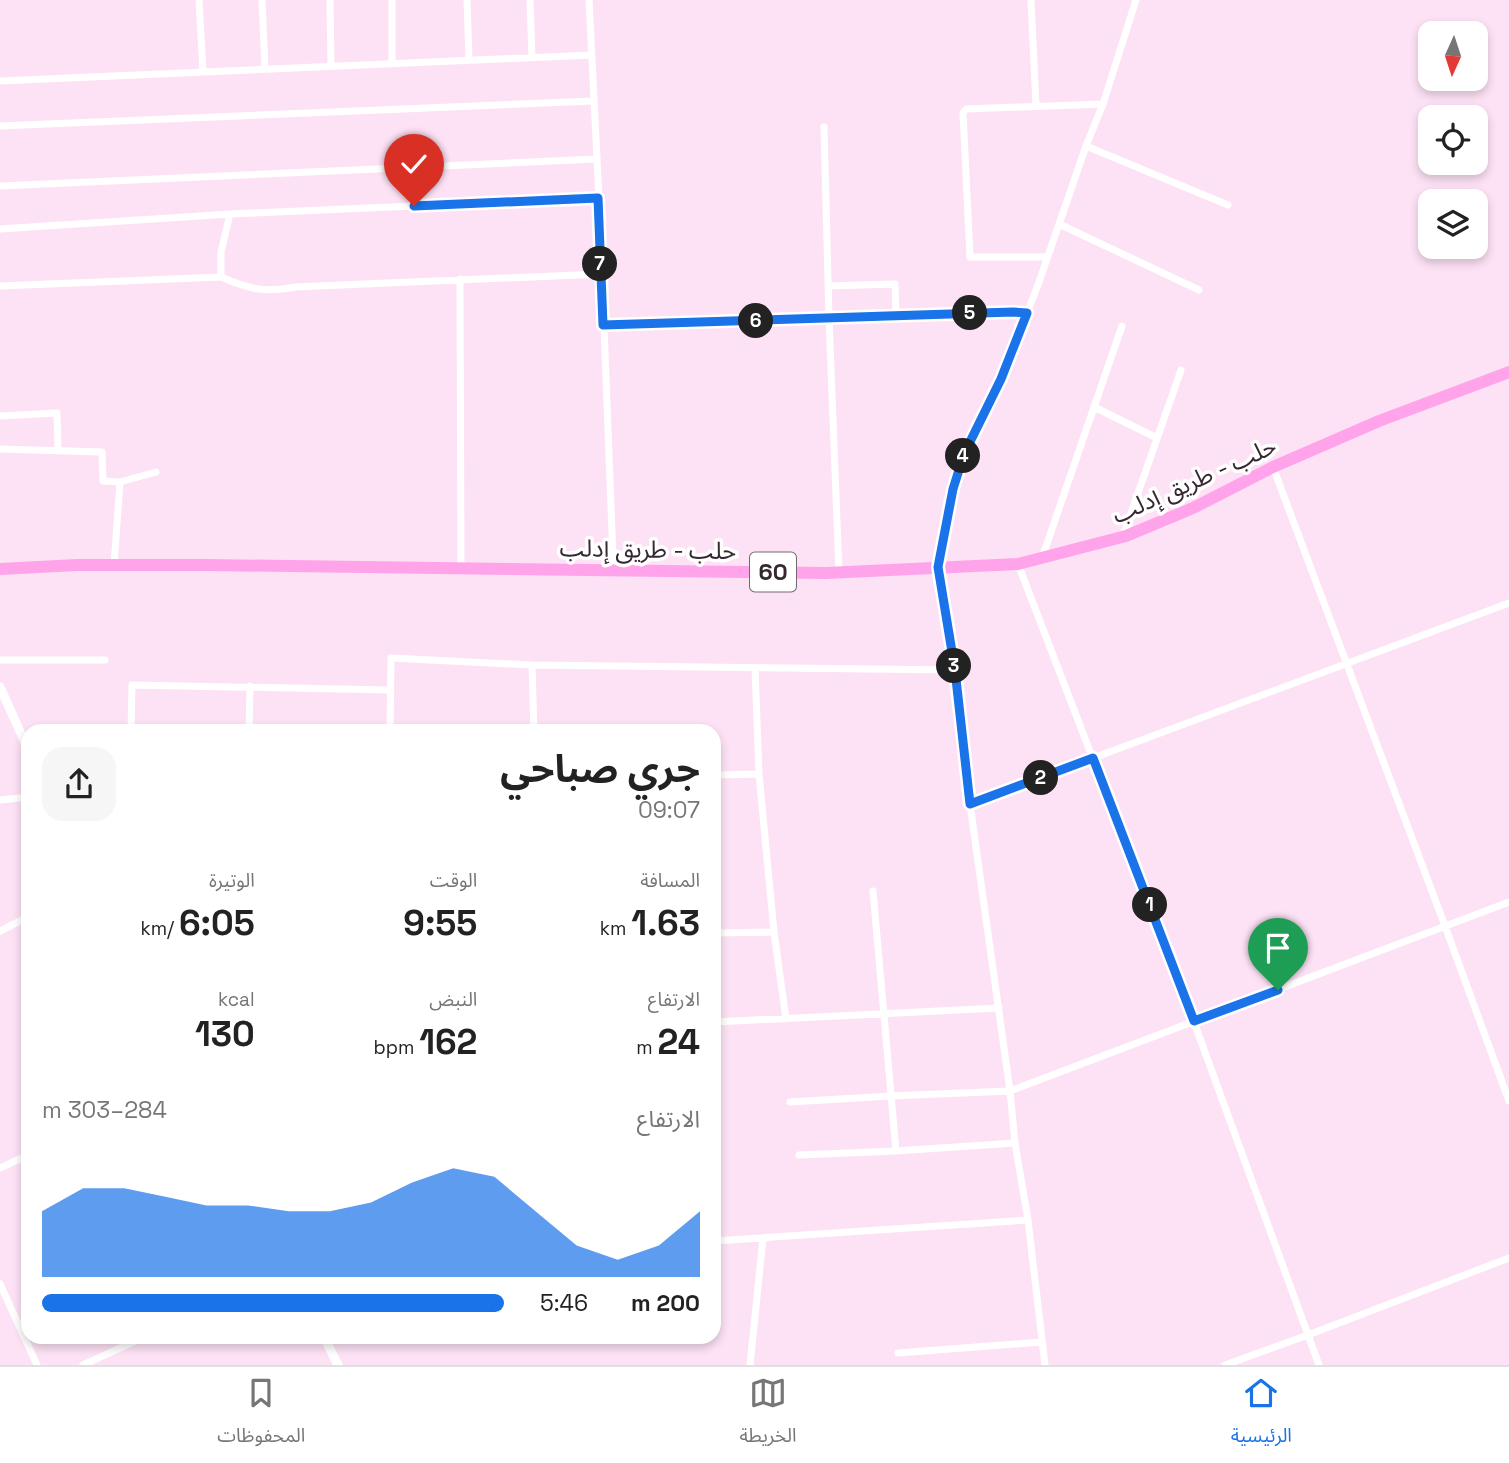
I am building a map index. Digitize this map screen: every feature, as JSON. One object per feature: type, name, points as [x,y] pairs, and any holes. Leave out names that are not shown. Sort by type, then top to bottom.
[{"type":"highway","name":"حلب - طريق إدلب","points":[[0,569],[114,565],[839,572],[1018,564],[1122,537],[1194,508],[1273,467],[1378,421],[1509,372]]},
{"type":"street","points":[[200,0],[203,72]]},
{"type":"street","points":[[262,0],[265,69]]},
{"type":"street","points":[[330,0],[331,66]]},
{"type":"street","points":[[391,0],[392,64]]},
{"type":"street","points":[[467,0],[469,60]]},
{"type":"street","points":[[530,0],[532,58]]},
{"type":"street","points":[[589,0],[615,569]]},
{"type":"street","points":[[1031,0],[1036,106]]},
{"type":"street","points":[[1045,1365],[1028,1220],[1015,1143],[970,804],[955,670],[938,567],[953,489],[964,454],[1001,379],[1027,313],[1103,104],[1136,0]]},
{"type":"street","points":[[0,81],[591,55]]},
{"type":"street","points":[[0,126],[593,101]]},
{"type":"street","points":[[1047,257],[970,257],[963,113],[966,109],[1103,104]]},
{"type":"street","points":[[824,127],[839,572]]},
{"type":"street","points":[[1086,146],[1228,205]]},
{"type":"street","points":[[0,186],[596,159]]},
{"type":"street","points":[[0,229],[230,214],[598,198]]},
{"type":"street","points":[[221,277],[221,252],[230,214]]},
{"type":"street","points":[[1059,224],[1199,290]]},
{"type":"street","points":[[0,286],[221,277],[243,287],[274,291],[295,287],[601,274]]},
{"type":"street","points":[[460,279],[461,568]]},
{"type":"street","points":[[828,286],[895,284],[896,316]]},
{"type":"street","points":[[603,325],[1027,313]]},
{"type":"street","points":[[1042,558],[1122,326]]},
{"type":"street","points":[[1122,537],[1181,370]]},
{"type":"street","points":[[1094,407],[1157,439]]},
{"type":"street","points":[[0,416],[57,413],[58,450]]},
{"type":"street","points":[[0,449],[102,452],[103,481],[120,482],[156,472]]},
{"type":"street","points":[[1273,467],[1509,1101]]},
{"type":"street","points":[[114,565],[120,482]]},
{"type":"street","points":[[1018,564],[1194,1021],[1320,1365]]},
{"type":"street","points":[[970,804],[1509,603]]},
{"type":"street","points":[[390,724],[391,658],[532,665],[955,670]]},
{"type":"street","points":[[0,660],[106,660]]},
{"type":"street","points":[[532,665],[534,724]]},
{"type":"street","points":[[755,668],[759,774],[774,932],[786,1018]]},
{"type":"street","points":[[131,724],[132,685],[391,690]]},
{"type":"street","points":[[249,724],[250,686]]},
{"type":"street","points":[[0,687],[21,734]]},
{"type":"street","points":[[721,775],[759,774]]},
{"type":"street","points":[[0,800],[21,798]]},
{"type":"street","points":[[873,891],[895,1151]]},
{"type":"street","points":[[790,1102],[1010,1091],[1509,902]]},
{"type":"street","points":[[0,931],[21,920]]},
{"type":"street","points":[[721,933],[774,932]]},
{"type":"street","points":[[721,1022],[999,1008]]},
{"type":"street","points":[[799,1155],[1015,1143]]},
{"type":"street","points":[[0,1168],[21,1158]]},
{"type":"street","points":[[721,1241],[1028,1220]]},
{"type":"street","points":[[750,1365],[762,1238]]},
{"type":"street","points":[[1224,1365],[1509,1258]]},
{"type":"street","points":[[0,1284],[21,1330]]},
{"type":"street","points":[[898,1353],[1042,1342]]},
{"type":"street","points":[[27,1344],[37,1365]]},
{"type":"street","points":[[83,1365],[129,1344]]},
{"type":"street","points":[[328,1344],[338,1365]]},
{"type":"route","points":[[414,206],[598,198],[603,325],[1027,313],[1001,379],[964,454],[953,489],[938,567],[955,670],[970,804],[1093,758],[1194,1021],[1278,990]]}]
